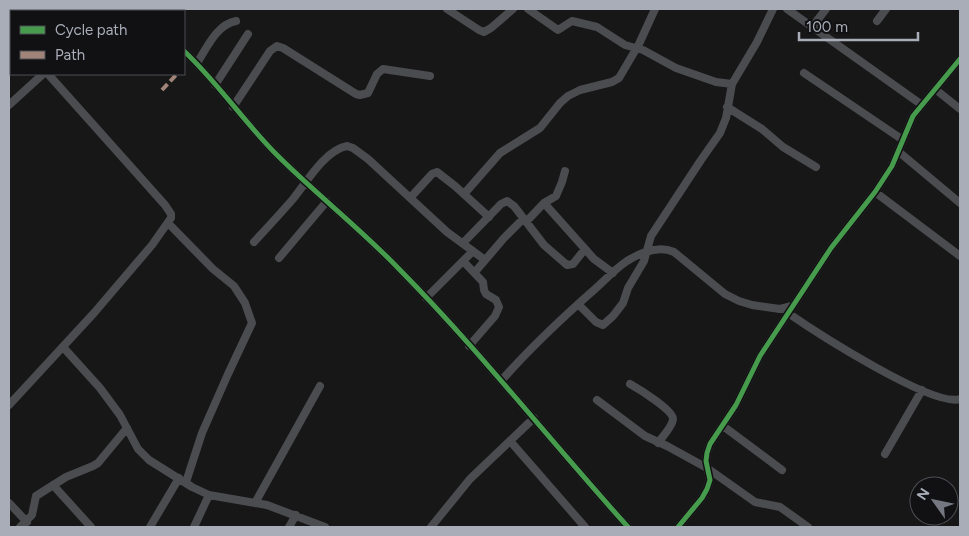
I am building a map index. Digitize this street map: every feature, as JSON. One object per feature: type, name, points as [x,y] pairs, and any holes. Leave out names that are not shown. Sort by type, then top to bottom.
[{"type":"street","points":[[447,9],[484,32],[513,9]]},
{"type":"street","points":[[528,9],[558,30],[572,21],[597,26],[625,45],[637,48],[676,68],[716,82],[732,84]]},
{"type":"street","points":[[464,194],[500,153],[540,128],[560,102],[568,96],[580,90],[612,82],[619,78],[637,48],[655,9]]},
{"type":"street","points":[[578,304],[599,324],[602,324],[609,320],[623,303],[628,288],[638,273],[654,231],[720,133],[724,124],[732,84],[757,42],[773,9]]},
{"type":"street","points":[[786,9],[922,105]]},
{"type":"street","points":[[812,27],[826,9]]},
{"type":"street","points":[[877,21],[886,9]]},
{"type":"street","points":[[197,63],[220,28],[226,23],[236,21]]},
{"type":"street","points":[[215,85],[248,34]]},
{"type":"street","points":[[233,106],[270,50],[277,46],[360,95],[368,93],[377,74],[382,69],[430,76]]},
{"type":"street","points":[[185,52],[197,63],[273,151],[379,249],[426,298],[534,418],[628,527]]},
{"type":"street","points":[[678,527],[707,489],[710,480],[706,461],[710,444],[736,405],[753,368],[840,235],[875,192],[899,152],[914,116],[960,59]]},
{"type":"street","points":[[804,73],[904,140]]},
{"type":"street","points":[[9,104],[42,75]]},
{"type":"street","points":[[9,405],[63,347],[152,245],[169,224],[171,214],[49,75]]},
{"type":"street","points":[[935,90],[960,109]]},
{"type":"street","points":[[727,107],[762,129],[783,147],[816,167]]},
{"type":"street","points":[[254,242],[294,198],[306,181],[336,151],[347,146],[360,152],[443,228],[486,260]]},
{"type":"street","points":[[899,152],[960,202]]},
{"type":"street","points":[[475,272],[508,233],[525,221],[544,203],[556,196],[565,171]]},
{"type":"street","points":[[411,198],[432,174],[437,172],[489,217]]},
{"type":"street","points":[[875,192],[960,256]]},
{"type":"street","points":[[279,258],[327,201]]},
{"type":"street","points":[[463,243],[500,204],[507,201],[510,202],[544,245],[567,265],[573,264],[585,249]]},
{"type":"street","points":[[544,203],[597,262],[613,273]]},
{"type":"street","points":[[150,527],[182,480],[252,322],[245,303],[234,286],[213,269],[169,224]]},
{"type":"street","points":[[501,381],[540,340],[613,273],[628,261],[646,252],[661,248],[674,252],[726,294],[745,304],[780,309],[793,305]]},
{"type":"street","points":[[426,298],[473,250]]},
{"type":"street","points":[[463,261],[483,282],[486,294],[496,300],[499,307],[495,316],[469,346]]},
{"type":"street","points":[[788,313],[857,357],[922,390],[952,400],[960,399]]},
{"type":"street","points":[[63,347],[100,388],[120,416],[142,453],[157,465],[209,495],[255,502],[285,510],[325,527]]},
{"type":"street","points":[[630,384],[672,414],[672,422],[658,443]]},
{"type":"street","points":[[255,502],[320,386]]},
{"type":"street","points":[[885,454],[922,390]]},
{"type":"street","points":[[597,400],[637,432],[707,468],[755,502],[780,507],[808,527]]},
{"type":"street","points":[[436,526],[470,479],[534,418]]},
{"type":"street","points":[[723,426],[782,470]]},
{"type":"street","points":[[20,527],[34,510],[36,496],[98,462],[126,428]]},
{"type":"street","points":[[510,441],[584,527]]},
{"type":"street","points":[[53,485],[91,527]]},
{"type":"street","points":[[194,527],[209,495]]},
{"type":"street","points":[[9,503],[26,522]]},
{"type":"street","points":[[289,527],[296,515]]},
{"type":"marked path","points":[[162,90],[176,75]]},
{"type":"cycle path","points":[[185,52],[277,155],[370,240],[429,300],[628,527]]},
{"type":"cycle path","points":[[678,527],[707,489],[710,480],[706,461],[710,444],[736,405],[760,356],[831,248],[875,192],[892,166],[913,116],[960,59]]}]
